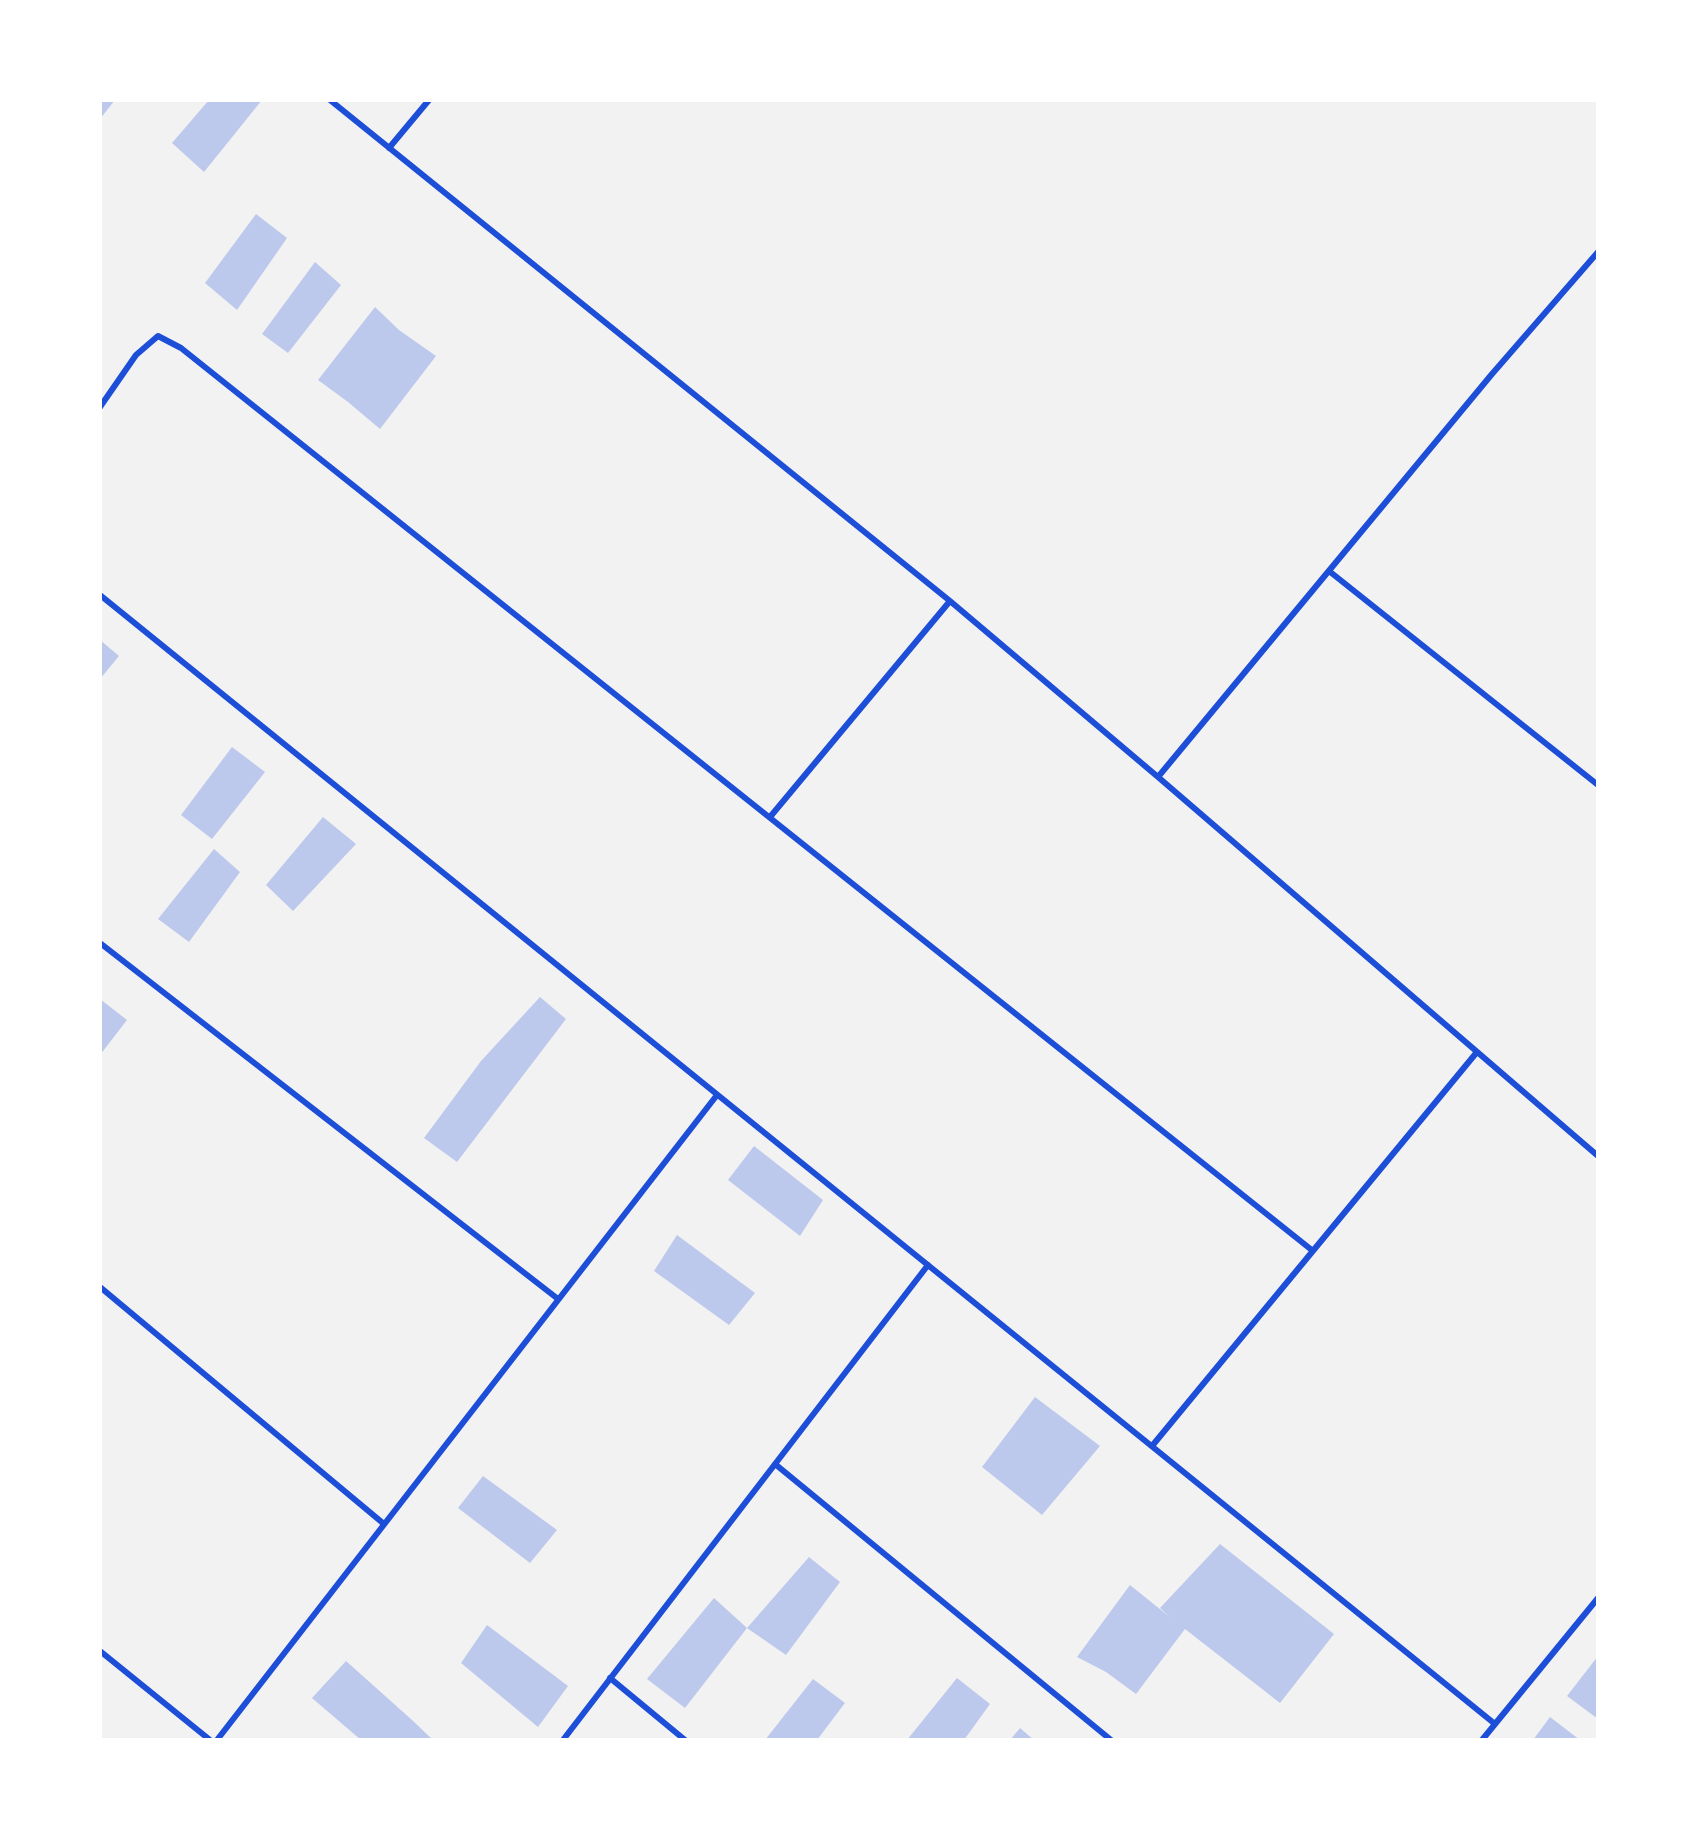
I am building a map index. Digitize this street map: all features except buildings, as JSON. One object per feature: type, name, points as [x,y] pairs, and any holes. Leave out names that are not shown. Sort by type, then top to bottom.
[{"type":"street","points":[[330,100],[950,601],[1598,1156]]},
{"type":"street","points":[[389,148],[429,100]]},
{"type":"street","points":[[1158,777],[1492,374],[1598,252]]},
{"type":"street","points":[[100,407],[136,355],[158,336],[181,348],[1313,1251]]},
{"type":"street","points":[[1329,572],[1598,785]]},
{"type":"street","points":[[100,596],[1495,1724]]},
{"type":"street","points":[[770,817],[950,601]]},
{"type":"street","points":[[100,944],[558,1299]]},
{"type":"street","points":[[1152,1446],[1477,1052]]},
{"type":"street","points":[[217,1740],[717,1095]]},
{"type":"street","points":[[563,1740],[928,1265]]},
{"type":"street","points":[[100,1287],[384,1524]]},
{"type":"street","points":[[775,1464],[1111,1740]]},
{"type":"street","points":[[1482,1740],[1598,1598]]},
{"type":"street","points":[[100,1651],[210,1740]]},
{"type":"street","points":[[610,1678],[685,1740]]}]
